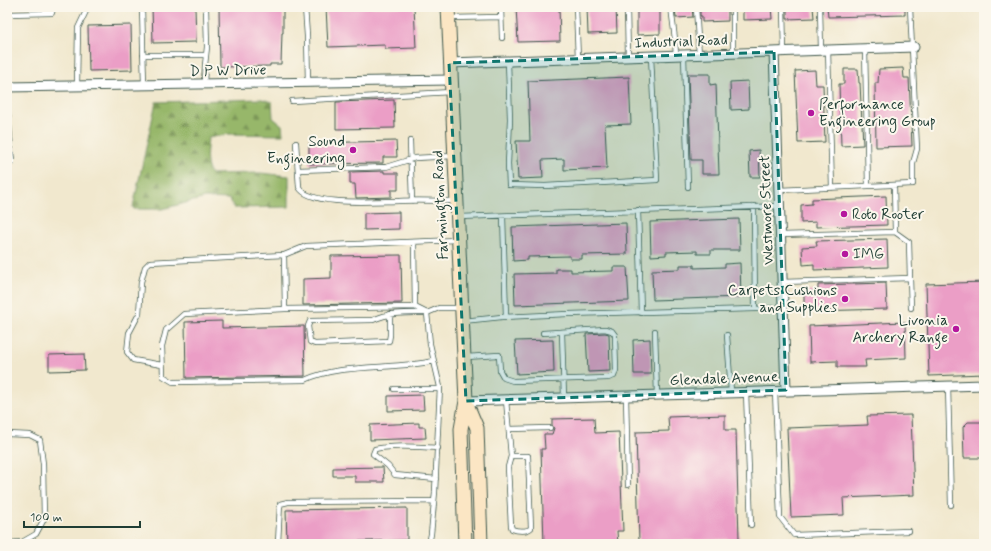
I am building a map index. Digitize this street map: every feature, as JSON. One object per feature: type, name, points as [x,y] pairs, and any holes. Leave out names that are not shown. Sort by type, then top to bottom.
[{"type":"main road","name":"Farmington Road","points":[[448,13],[450,86],[466,401],[461,429],[465,544]]},
{"type":"main road","name":"Farmington Road","points":[[466,401],[477,428],[481,544]]},
{"type":"street","name":"Industrial Road","points":[[449,63],[913,47]]},
{"type":"street","name":"Westmore Street","points":[[774,52],[786,390]]},
{"type":"street","name":"D P W Drive","points":[[7,87],[308,83],[450,86]]},
{"type":"street","name":"Glendale Avenue","points":[[466,401],[984,385]]},
{"type":"lane","points":[[7,14],[52,13],[53,7]]},
{"type":"lane","points":[[77,86],[78,28],[88,7]]},
{"type":"lane","points":[[142,7],[144,85]]},
{"type":"lane","points":[[204,84],[207,47],[206,7]]},
{"type":"lane","points":[[305,7],[308,83]]},
{"type":"lane","points":[[501,7],[502,38]]},
{"type":"lane","points":[[576,7],[578,59]]},
{"type":"lane","points":[[627,7],[628,57]]},
{"type":"lane","points":[[671,7],[675,39],[680,56],[688,187]]},
{"type":"lane","points":[[696,7],[699,55]]},
{"type":"lane","points":[[733,7],[734,54]]},
{"type":"lane","points":[[782,7],[784,52]]},
{"type":"lane","points":[[820,7],[825,50],[832,188]]},
{"type":"lane","points":[[779,190],[913,184],[913,163],[917,149],[910,7]]},
{"type":"lane","points":[[448,13],[501,17]]},
{"type":"lane","points":[[865,49],[868,186]]},
{"type":"lane","points":[[143,55],[206,55]]},
{"type":"lane","points":[[508,61],[510,119],[508,164],[509,185],[545,186],[657,180],[651,56]]},
{"type":"lane","points":[[292,101],[450,86]]},
{"type":"lane","points":[[7,113],[12,162],[7,166]]},
{"type":"lane","points":[[410,141],[412,200]]},
{"type":"lane","points":[[296,143],[300,187],[302,191],[314,197],[341,201],[456,201]]},
{"type":"lane","points":[[298,170],[386,167],[410,159],[454,156]]},
{"type":"lane","points":[[894,185],[895,232]]},
{"type":"lane","points":[[754,206],[756,309]]},
{"type":"lane","points":[[457,217],[780,206]]},
{"type":"lane","points":[[638,210],[641,313]]},
{"type":"lane","points":[[503,216],[506,317]]},
{"type":"lane","points":[[780,235],[895,232],[909,242],[911,308]]},
{"type":"lane","points":[[162,365],[133,360],[127,352],[129,333],[139,314],[141,282],[145,267],[150,262],[284,255],[306,246],[414,243],[458,240]]},
{"type":"lane","points":[[414,243],[415,307]]},
{"type":"lane","points":[[284,255],[286,309]]},
{"type":"lane","points":[[782,282],[910,278]]},
{"type":"lane","points":[[426,313],[415,307],[286,309],[184,314],[166,330],[162,346],[163,376],[173,382],[305,380],[315,375],[345,370],[417,364],[434,361]]},
{"type":"lane","points":[[390,314],[389,341],[315,344],[310,342],[308,326],[310,321],[373,320],[390,314],[426,313],[439,308],[462,314],[506,317],[783,308]]},
{"type":"lane","points":[[425,544],[430,539],[431,534],[438,448],[440,389],[430,344],[426,313]]},
{"type":"lane","points":[[464,357],[499,355],[500,372],[504,378],[513,381],[608,378],[614,376],[616,370],[616,349],[615,335],[612,332],[605,329],[543,333]]},
{"type":"lane","points":[[655,331],[657,395]]},
{"type":"lane","points":[[562,332],[564,398]]},
{"type":"lane","points":[[727,335],[731,392]]},
{"type":"lane","points":[[948,386],[951,505]]},
{"type":"lane","points":[[394,389],[440,389]]},
{"type":"lane","points":[[775,391],[780,517],[794,535],[909,531]]},
{"type":"lane","points":[[746,392],[751,525]]},
{"type":"lane","points":[[626,396],[628,485]]},
{"type":"lane","points":[[506,400],[511,456],[508,467],[511,526],[512,529],[515,530],[528,530],[531,528],[528,456],[511,456]]},
{"type":"lane","points":[[509,429],[550,428]]},
{"type":"lane","points":[[7,434],[30,435],[40,440],[43,464],[44,519],[36,534],[22,542],[7,543]]},
{"type":"lane","points":[[436,479],[396,475],[388,466],[373,454],[375,449],[380,448],[438,448]]},
{"type":"lane","points":[[279,544],[280,504],[288,502],[434,501]]},
{"type":"highlighted area","points":[[774,52],[786,390],[466,401],[449,63]]},
{"type":"green space","points":[[262,99],[272,102],[273,118],[282,125],[283,135],[229,134],[208,138],[206,156],[207,166],[211,174],[260,173],[289,176],[289,207],[234,208],[230,199],[205,198],[162,209],[134,209],[133,207],[156,102]]},
{"type":"building","points":[[152,7],[195,7],[196,42],[153,43]]},
{"type":"building","points":[[219,7],[283,7],[281,64],[270,64],[270,66],[220,67]]},
{"type":"building","points":[[326,7],[414,7],[416,48],[385,49],[385,45],[328,47]]},
{"type":"building","points":[[516,7],[559,7],[560,41],[518,42]]},
{"type":"building","points":[[587,7],[616,7],[617,33],[588,34]]},
{"type":"building","points":[[637,7],[660,7],[660,34],[637,35]]},
{"type":"building","points":[[675,7],[692,7],[693,17],[676,18]]},
{"type":"building","points":[[700,7],[728,7],[728,21],[702,22]]},
{"type":"building","points":[[743,7],[771,7],[772,19],[743,20]]},
{"type":"building","points":[[787,7],[813,7],[814,18],[787,19]]},
{"type":"building","points":[[827,7],[905,7],[905,15],[828,17]]},
{"type":"building","points":[[131,25],[132,70],[89,71],[88,26]]},
{"type":"building","points":[[903,68],[904,78],[909,78],[912,146],[876,147],[875,83],[878,83],[879,69]]},
{"type":"building","points":[[844,69],[858,69],[863,145],[841,146],[839,84],[844,84]]},
{"type":"building","name":"Performance Engineering Group","points":[[815,70],[816,85],[823,85],[825,142],[798,143],[795,71]]},
{"type":"building","points":[[688,74],[710,74],[710,85],[716,84],[719,174],[702,174],[702,160],[691,160]]},
{"type":"building","points":[[629,77],[631,124],[605,125],[607,168],[564,170],[564,159],[542,160],[543,178],[518,179],[516,141],[530,141],[528,81]]},
{"type":"building","points":[[748,81],[749,109],[731,110],[730,82]]},
{"type":"building","points":[[394,100],[395,128],[336,129],[336,102]]},
{"type":"building","name":"Sound Engineering","points":[[396,141],[397,157],[383,157],[383,163],[309,164],[309,143]]},
{"type":"building","points":[[759,150],[760,177],[750,177],[749,151]]},
{"type":"building","points":[[384,171],[384,173],[398,173],[398,190],[391,190],[391,197],[356,198],[355,184],[350,184],[350,172]]},
{"type":"building","name":"Roto Rooter","points":[[886,196],[887,225],[816,227],[816,222],[801,223],[801,205],[812,204],[812,199]]},
{"type":"building","points":[[399,212],[399,229],[364,230],[364,213]]},
{"type":"building","points":[[739,219],[740,250],[711,250],[711,254],[697,254],[697,251],[666,252],[666,255],[651,256],[650,222]]},
{"type":"building","points":[[626,223],[627,254],[582,255],[582,259],[570,259],[570,256],[528,257],[528,260],[513,261],[512,227]]},
{"type":"building","name":"IMG","points":[[887,239],[888,267],[814,270],[814,264],[803,265],[802,247],[817,246],[816,241]]},
{"type":"building","points":[[401,255],[402,303],[303,305],[303,279],[331,278],[331,256]]},
{"type":"building","points":[[740,263],[741,297],[653,300],[652,270],[680,269],[680,265],[694,265],[694,268],[725,267],[725,264]]},
{"type":"building","points":[[613,267],[627,267],[629,301],[515,305],[514,274],[556,273],[556,269],[571,269],[571,272],[613,271]]},
{"type":"building","name":"Livonia Archery Range","points":[[984,282],[984,374],[929,376],[926,284]]},
{"type":"building","name":"Carpets Cushions and Supplies","points":[[886,283],[887,309],[815,311],[815,307],[804,307],[804,292],[818,291],[818,285]]},
{"type":"building","points":[[222,321],[222,328],[304,326],[305,376],[186,378],[185,322]]},
{"type":"building","points":[[905,322],[906,358],[865,360],[866,367],[837,367],[837,361],[810,362],[809,326]]},
{"type":"building","points":[[586,334],[609,334],[610,371],[588,372]]},
{"type":"building","points":[[650,339],[651,374],[634,374],[633,340]]},
{"type":"building","points":[[553,340],[554,372],[517,374],[515,341]]},
{"type":"building","points":[[84,354],[85,370],[49,371],[49,355]]},
{"type":"building","points":[[423,395],[424,410],[388,411],[388,396]]},
{"type":"building","points":[[725,415],[725,430],[736,430],[739,539],[639,542],[636,432],[669,431],[668,417]]},
{"type":"building","points":[[911,415],[914,495],[843,498],[844,515],[791,517],[787,428],[868,425],[867,416]]},
{"type":"building","points":[[594,418],[595,433],[619,432],[623,531],[617,531],[618,544],[544,544],[541,449],[545,449],[544,434],[552,434],[554,428],[552,425],[552,419]]},
{"type":"building","points":[[968,422],[984,422],[984,458],[964,458],[963,427]]},
{"type":"building","points":[[419,423],[419,427],[425,427],[426,438],[370,440],[370,425]]},
{"type":"building","points":[[383,467],[384,482],[355,482],[355,476],[333,476],[333,468]]},
{"type":"building","points":[[407,508],[407,540],[287,543],[286,510]]},
{"type":"place","name":"Performance Engineering Group","points":[[811,113]]},
{"type":"place","name":"Sound Engineering","points":[[353,150]]},
{"type":"place","name":"Roto Rooter","points":[[844,214]]},
{"type":"place","name":"IMG","points":[[845,254]]},
{"type":"place","name":"Carpets Cushions and Supplies","points":[[845,299]]},
{"type":"place","name":"Livonia Archery Range","points":[[956,329]]}]
